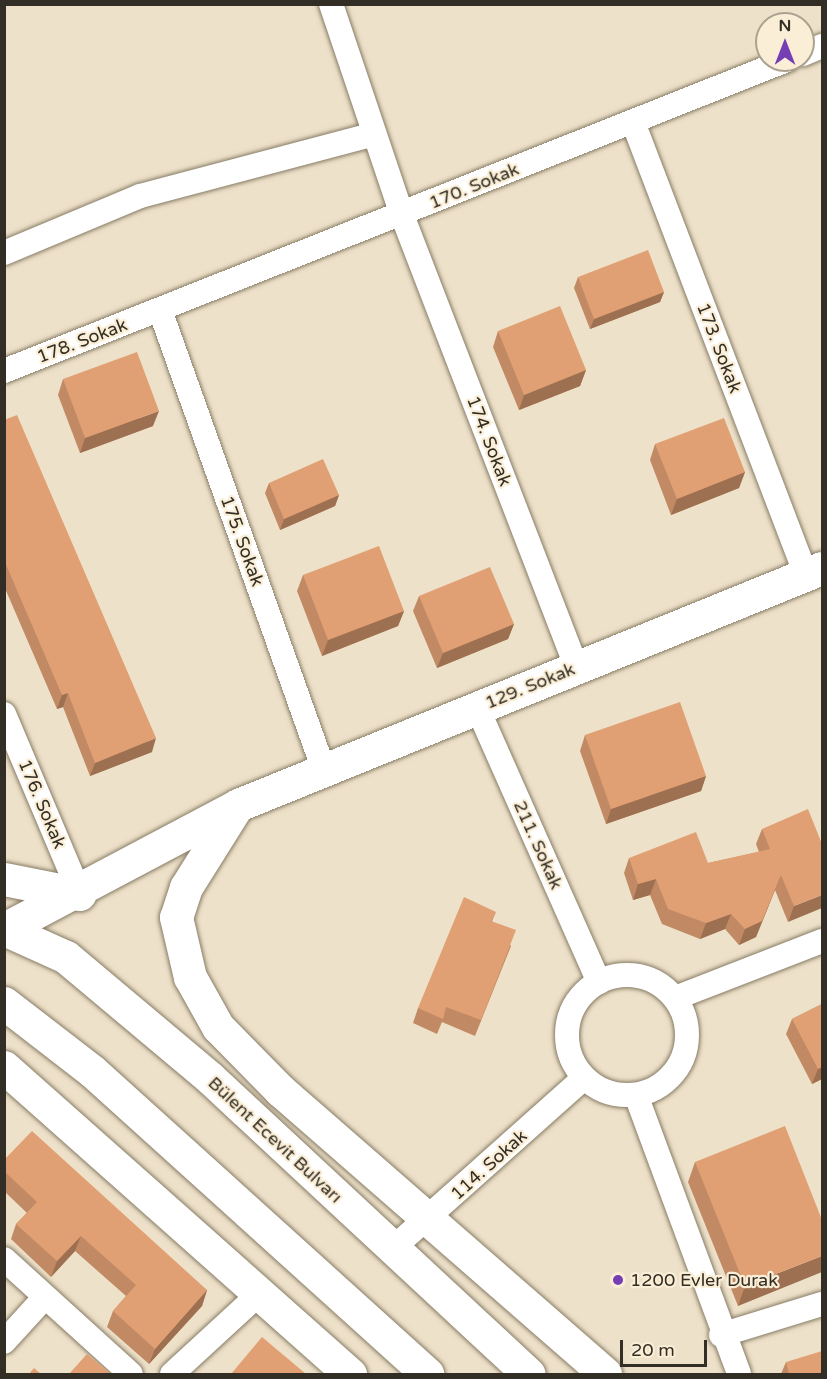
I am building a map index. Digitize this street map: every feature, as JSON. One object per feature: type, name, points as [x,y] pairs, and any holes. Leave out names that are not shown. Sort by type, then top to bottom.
[{"type":"street","name":"174. Sokak","points":[[331,4],[402,214],[576,667]]},
{"type":"street","name":"170. Sokak","points":[[160,310],[757,72]]},
{"type":"street","name":"173. Sokak","points":[[633,122],[814,571]]},
{"type":"street","points":[[4,253],[140,196],[374,134]]},
{"type":"street","name":"178. Sokak","points":[[4,371],[160,310]]},
{"type":"street","name":"175. Sokak","points":[[160,310],[324,771]]},
{"type":"street","name":"129. Sokak","points":[[5,929],[80,894],[238,805],[814,571]]},
{"type":"street","name":"211. Sokak","points":[[477,707],[599,982]]},
{"type":"street","name":"176. Sokak","points":[[7,726],[80,894]]},
{"type":"street","points":[[238,805],[186,888],[176,917],[190,977],[238,1052],[427,1221],[605,1374]]},
{"type":"street","points":[[4,879],[80,894]]},
{"type":"street","name":"Bülent Ecevit Bulvarı","points":[[5,929],[66,957],[210,1078],[529,1374]]},
{"type":"street","points":[[675,998],[822,941]]},
{"type":"street","points":[[640,976],[675,998],[687,1023],[686,1051],[673,1076],[636,1095],[608,1093],[584,1078],[570,1054],[567,1026],[578,1000],[599,982],[640,976]]},
{"type":"street","points":[[4,1003],[92,1071],[427,1374]]},
{"type":"street","points":[[210,1078],[238,1052]]},
{"type":"street","points":[[4,1067],[350,1374]]},
{"type":"street","name":"114. Sokak","points":[[392,1249],[427,1221],[584,1078]]},
{"type":"street","points":[[636,1095],[721,1335],[739,1374]]},
{"type":"street","points":[[4,1259],[131,1374]]},
{"type":"street","points":[[172,1374],[260,1293]]},
{"type":"street","points":[[4,1342],[45,1297]]},
{"type":"street","points":[[721,1335],[822,1304]]},
{"type":"building","points":[[648,250],[664,292],[594,319],[578,277]]},
{"type":"building","points":[[560,306],[586,370],[524,395],[498,331]]},
{"type":"building","points":[[137,352],[159,411],[85,438],[63,379]]},
{"type":"building","points":[[17,415],[156,738],[95,763],[68,693],[62,695],[4,560],[4,420]]},
{"type":"building","points":[[724,418],[745,472],[677,499],[655,444]]},
{"type":"building","points":[[323,459],[339,495],[284,519],[269,483]]},
{"type":"building","points":[[379,546],[404,611],[328,640],[303,575]]},
{"type":"building","points":[[490,567],[514,624],[443,653],[419,596]]},
{"type":"building","points":[[680,702],[706,776],[611,809],[585,735]]},
{"type":"building","points":[[808,809],[822,844],[822,895],[794,906],[781,875],[762,921],[745,929],[731,914],[706,923],[668,909],[656,879],[638,884],[629,858],[696,832],[708,863],[770,849],[762,829]]},
{"type":"building","points":[[464,897],[496,912],[491,921],[516,930],[481,1020],[446,1007],[443,1019],[418,1008]]},
{"type":"building","points":[[822,1004],[822,1067],[818,1069],[792,1019]]},
{"type":"building","points":[[785,1126],[822,1220],[822,1256],[745,1286],[695,1162]]},
{"type":"building","points":[[32,1131],[207,1290],[155,1349],[113,1311],[136,1285],[81,1236],[57,1261],[16,1224],[37,1202],[4,1171],[4,1160]]},
{"type":"building","points":[[262,1337],[306,1374],[231,1374]]},
{"type":"building","points":[[822,1351],[822,1374],[789,1374],[786,1362]]},
{"type":"building","points":[[87,1354],[111,1374],[69,1374]]},
{"type":"building","points":[[34,1368],[41,1374],[29,1374]]},
{"type":"place","name":"1200 Evler Durak","points":[[618,1280]]}]
